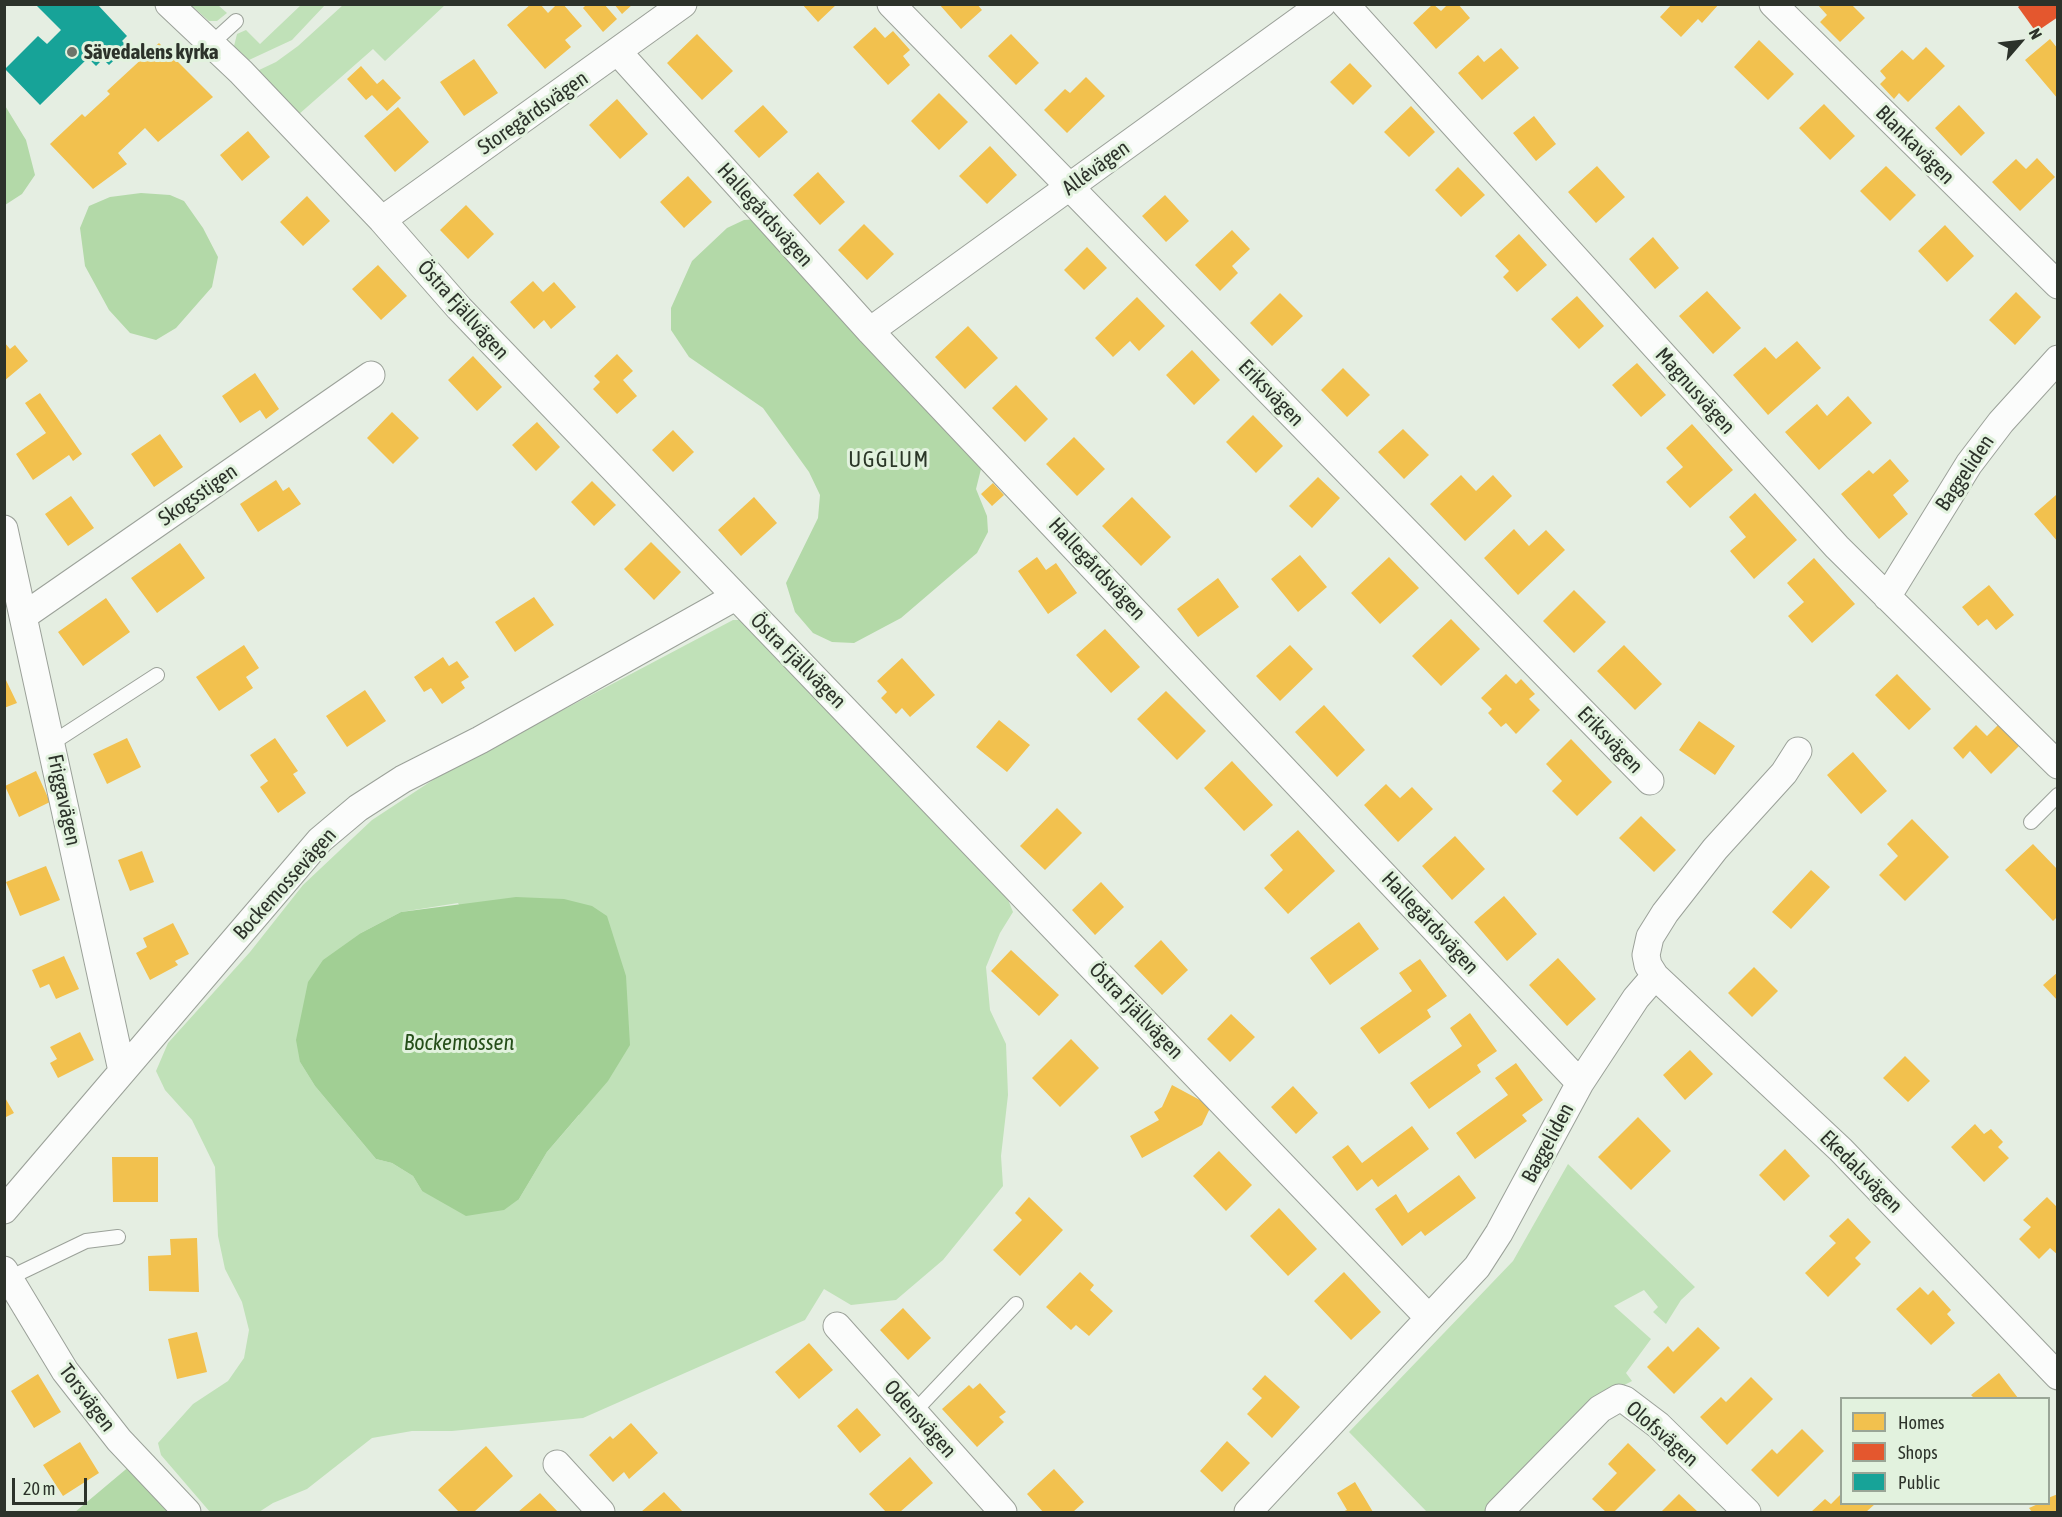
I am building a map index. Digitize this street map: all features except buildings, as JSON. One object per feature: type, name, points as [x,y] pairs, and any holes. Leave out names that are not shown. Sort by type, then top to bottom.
[{"type":"street","name":"Östra Fjällvägen","points":[[169,4],[212,43],[382,220],[459,308],[735,597],[846,708],[1428,1317]]},
{"type":"street","name":"Storegårdsvägen","points":[[382,220],[683,4]]},
{"type":"street","name":"Eriksvägen","points":[[891,4],[1650,781]]},
{"type":"street","name":"Allévägen","points":[[870,331],[1322,4]]},
{"type":"street","name":"Magnusvägen","points":[[1345,4],[1774,478],[1887,597],[2058,765]]},
{"type":"street","name":"Blankavägen","points":[[1773,4],[2058,285]]},
{"type":"street","name":"Hallegårdsvägen","points":[[618,52],[870,331],[1580,1083]]},
{"type":"street","name":"Baggeliden","points":[[1887,597],[1969,464],[2001,422],[2058,359]]},
{"type":"street","name":"Skogsstigen","points":[[25,615],[371,375]]},
{"type":"street","name":"Friggavägen","points":[[4,529],[25,615],[122,1071]]},
{"type":"street","name":"Bockemossevägen","points":[[4,1210],[320,840],[358,808],[403,779],[480,740],[735,597]]},
{"type":"street","points":[[1655,976],[1646,955],[1650,937],[1665,913],[1715,849],[1784,773],[1798,751]]},
{"type":"street","name":"Baggeliden","points":[[1248,1512],[1477,1267],[1499,1233],[1580,1083],[1636,998],[1655,976]]},
{"type":"street","name":"Ekedalsvägen","points":[[1655,976],[1841,1150],[2058,1376]]},
{"type":"street","name":"Torsvägen","points":[[7,1274],[65,1371],[119,1440],[186,1512]]},
{"type":"street","name":"Odensvägen","points":[[837,1326],[1003,1512]]},
{"type":"street","name":"Olofsvägen","points":[[1499,1512],[1600,1409],[1619,1398],[1658,1425],[1747,1512]]},
{"type":"street","points":[[557,1464],[601,1512]]},
{"type":"lane","points":[[212,43],[236,21]]},
{"type":"lane","points":[[52,743],[157,675]]},
{"type":"lane","points":[[2031,822],[2058,795]]},
{"type":"lane","points":[[7,1274],[86,1241],[118,1237]]},
{"type":"lane","points":[[914,1412],[1016,1304]]},
{"type":"shaded area","points":[[191,5],[218,5],[227,13],[217,21],[209,21]]},
{"type":"shaded area","points":[[301,5],[325,5],[292,40],[249,60],[234,46],[237,34],[246,30],[260,44]]},
{"type":"shaded area","points":[[343,5],[445,5],[385,61],[373,49],[298,115],[257,71],[276,62],[298,46]]},
{"type":"shaded area","points":[[4,104],[26,140],[35,175],[22,194],[5,205]]},
{"type":"shaded area","points":[[141,193],[170,195],[184,201],[203,228],[218,257],[212,287],[176,328],[156,340],[130,333],[109,310],[85,266],[80,228],[89,206],[110,197]]},
{"type":"shaded area","points":[[757,219],[975,451],[981,469],[976,489],[987,516],[988,532],[977,553],[901,618],[854,643],[832,642],[813,633],[795,612],[786,583],[818,518],[820,495],[809,472],[763,408],[689,357],[671,330],[671,308],[692,261],[727,228],[744,220]]},
{"type":"shaded area","points":[[733,620],[745,620],[999,877],[1013,912],[1000,933],[986,967],[990,1010],[1006,1044],[1008,1095],[1001,1156],[1003,1186],[943,1260],[896,1300],[851,1305],[824,1289],[805,1320],[583,1418],[452,1431],[412,1431],[372,1438],[307,1489],[273,1503],[259,1512],[210,1512],[161,1455],[158,1443],[193,1404],[228,1381],[244,1358],[249,1330],[242,1302],[225,1269],[218,1236],[215,1167],[192,1120],[165,1090],[156,1071],[168,1043],[250,952],[303,885],[372,820],[442,774]],"holes":[[[458,903],[579,1115],[547,1152],[519,1199],[422,1191],[413,1176],[392,1163],[376,1159],[315,1086],[300,1062],[361,933],[401,912]]]},
{"type":"shaded area","points":[[1568,1164],[1695,1287],[1681,1300],[1666,1324],[1653,1312],[1658,1307],[1644,1290],[1614,1306],[1651,1339],[1626,1373],[1632,1381],[1617,1389],[1605,1390],[1493,1512],[1427,1512],[1349,1432],[1513,1261]]},
{"type":"shaded area","points":[[131,1465],[175,1512],[75,1512]]},
{"type":"water","name":"Bockemossen","points":[[516,897],[564,899],[592,906],[607,916],[626,976],[630,1045],[608,1081],[547,1152],[519,1199],[504,1210],[466,1216],[422,1191],[413,1176],[392,1163],[376,1159],[315,1086],[300,1062],[296,1040],[308,982],[323,960],[361,933],[401,912]]},
{"type":"place","name":"Sävedalens kyrka","points":[[72,52]]},
{"type":"district","name":"UGGLUM","points":[[889,460]]}]
